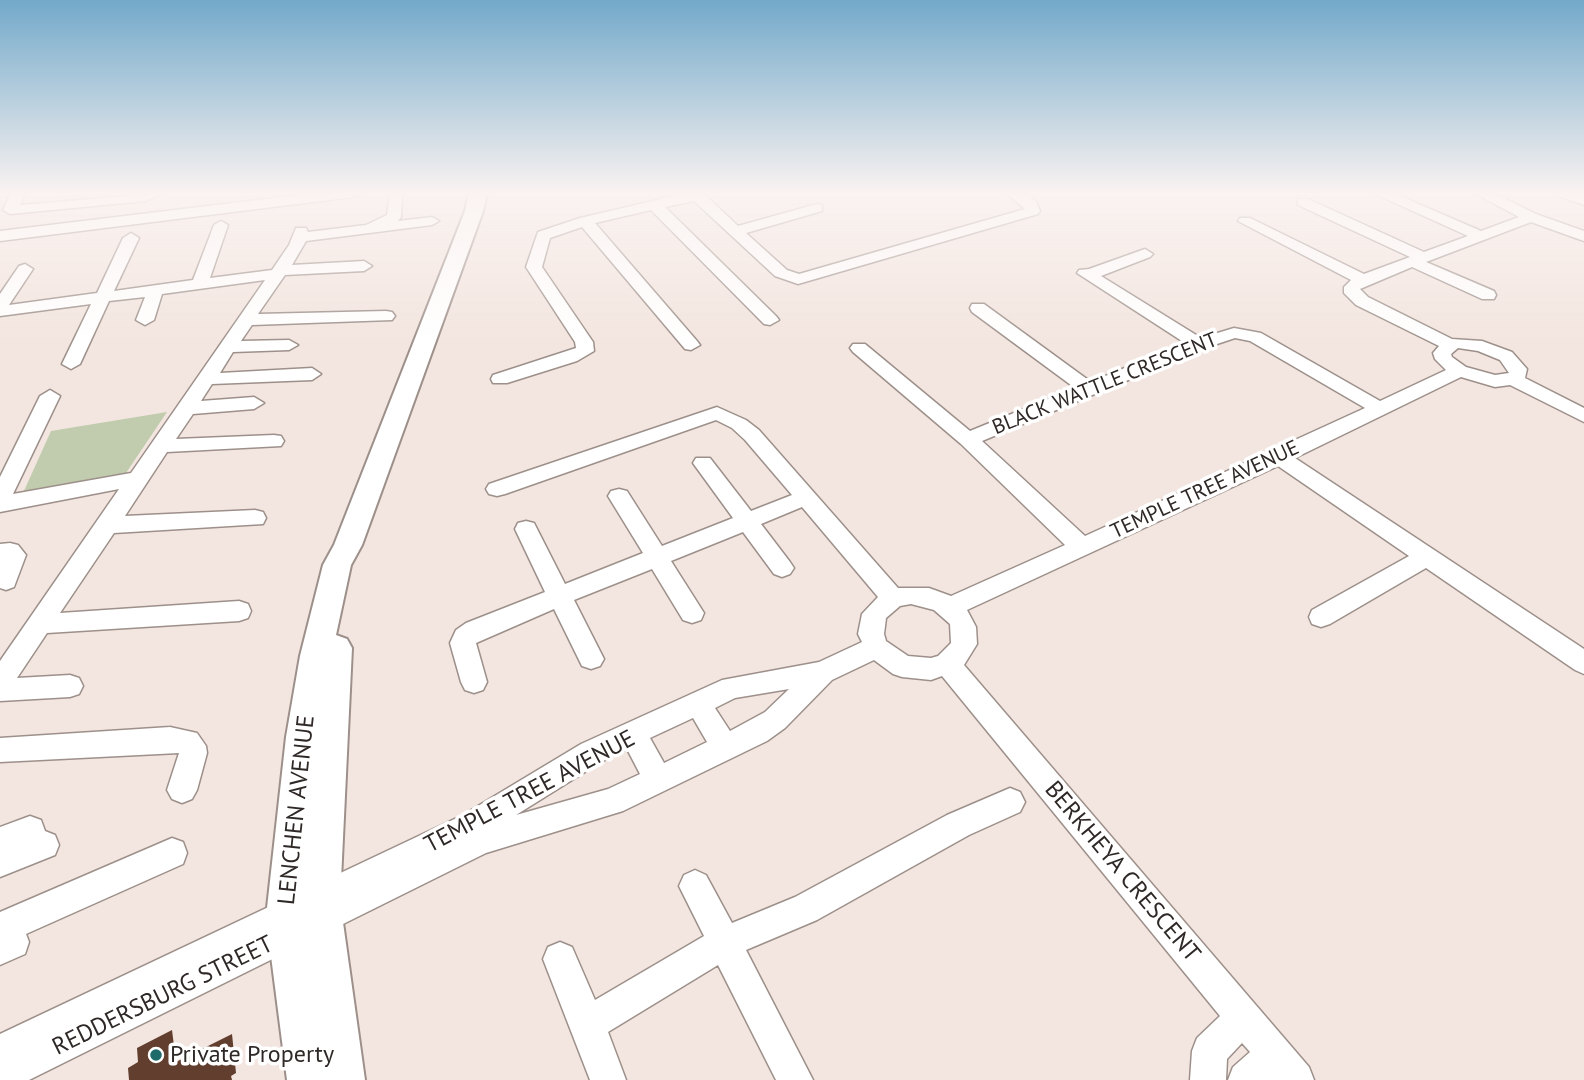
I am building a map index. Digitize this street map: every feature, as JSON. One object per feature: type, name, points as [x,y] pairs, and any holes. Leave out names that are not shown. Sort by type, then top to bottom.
[{"type":"main road","name":"LENCHEN AVENUE","points":[[309,1080],[304,919],[303,737],[316,656],[337,565],[348,545],[462,243]]},
{"type":"main road","name":"LENCHEN AVENUE","points":[[304,919],[342,1080]]},
{"type":"street","points":[[71,364],[128,243]]},
{"type":"street","points":[[200,284],[217,243]]},
{"type":"street","points":[[0,682],[296,243]]},
{"type":"street","points":[[500,379],[572,358],[585,351],[584,342],[534,264],[540,243]]},
{"type":"street","points":[[604,243],[691,345]]},
{"type":"street","points":[[692,243],[769,320]]},
{"type":"street","points":[[748,243],[783,275],[805,279],[924,243]]},
{"type":"street","points":[[1290,243],[1363,280]]},
{"type":"street","points":[[1387,243],[1488,295]]},
{"type":"street","points":[[1458,243],[1363,280],[1352,287],[1354,296],[1450,345],[1482,346],[1506,356],[1518,369],[1518,375],[1513,379]]},
{"type":"street","points":[[1145,254],[1087,274],[1199,344]]},
{"type":"street","points":[[200,284],[202,260]]},
{"type":"street","points":[[0,309],[278,272],[364,266]]},
{"type":"street","points":[[0,309],[25,269]]},
{"type":"street","points":[[145,320],[155,290]]},
{"type":"street","points":[[978,308],[1089,389]]},
{"type":"street","points":[[246,320],[386,316]]},
{"type":"street","name":"BLACK WATTLE CRESCENT","points":[[1082,547],[968,439],[1199,344],[1234,333],[1251,335],[1380,409]]},
{"type":"street","points":[[228,347],[289,345]]},
{"type":"street","points":[[1450,345],[1442,353],[1444,359],[1459,371],[1482,380],[1513,379],[1578,407]]},
{"type":"street","points":[[859,348],[968,439]]},
{"type":"street","name":"TEMPLE TREE AVENUE","points":[[950,607],[1279,457],[1459,371]]},
{"type":"street","points":[[207,379],[312,374]]},
{"type":"street","points":[[0,501],[50,396]]},
{"type":"street","points":[[187,408],[254,403]]},
{"type":"street","points":[[497,489],[717,413],[739,424],[752,435],[892,598]]},
{"type":"street","points":[[159,449],[274,441]]},
{"type":"street","points":[[159,449],[238,449]]},
{"type":"street","points":[[1279,457],[1584,663]]},
{"type":"street","points":[[703,463],[782,568]]},
{"type":"street","points":[[0,501],[136,479]]},
{"type":"street","points":[[620,496],[692,613]]},
{"type":"street","points":[[474,682],[463,643],[465,637],[480,628],[805,498]]},
{"type":"street","points":[[107,525],[255,518]]},
{"type":"street","points":[[526,528],[591,659]]},
{"type":"street","points":[[0,552],[10,551],[15,555],[6,580]]},
{"type":"street","points":[[1321,617],[1427,557]]},
{"type":"street","points":[[911,595],[929,597],[950,607],[964,626],[964,644],[957,656],[931,669],[902,666],[876,647],[870,625],[874,614],[892,598],[911,595]]},
{"type":"street","points":[[37,628],[228,616]]},
{"type":"street","name":"TEMPLE TREE AVENUE","points":[[304,919],[474,825],[581,759],[737,686],[823,672],[876,647]]},
{"type":"street","name":"BERKHEYA CRESCENT","points":[[947,663],[1285,1067]]},
{"type":"street","name":"TEMPLE TREE AVENUE","points":[[304,919],[481,840],[613,801],[768,725],[823,672]]},
{"type":"street","points":[[0,690],[71,686]]},
{"type":"street","points":[[699,705],[724,746]]},
{"type":"street","points":[[0,742],[126,734]]},
{"type":"street","points":[[634,735],[657,778]]},
{"type":"street","points":[[0,750],[170,740],[187,742],[192,746],[193,754],[182,790]]},
{"type":"street","points":[[588,1024],[724,943],[806,909],[958,825],[1010,802]]},
{"type":"street","points":[[0,842],[37,837],[0,862]]},
{"type":"street","points":[[4,940],[172,853]]},
{"type":"street","points":[[695,886],[795,1080]]},
{"type":"street","name":"REDDERSBURG STREET","points":[[0,1053],[60,1022],[304,919]]},
{"type":"street","name":"REDDERSBURG STREET","points":[[0,1075],[304,919]]},
{"type":"street","points":[[560,959],[608,1080]]},
{"type":"street","points":[[1208,1080],[1210,1051],[1243,1017]]},
{"type":"street","points":[[1246,1080],[1285,1067]]},
{"type":"green space","points":[[167,412],[126,473],[23,493],[51,431]]},
{"type":"building","points":[[172,1030],[176,1062],[232,1034],[236,1073],[231,1076],[232,1080],[129,1080],[128,1068],[138,1062],[137,1048]]},
{"type":"place","name":"Private Property","points":[[156,1055]]}]
